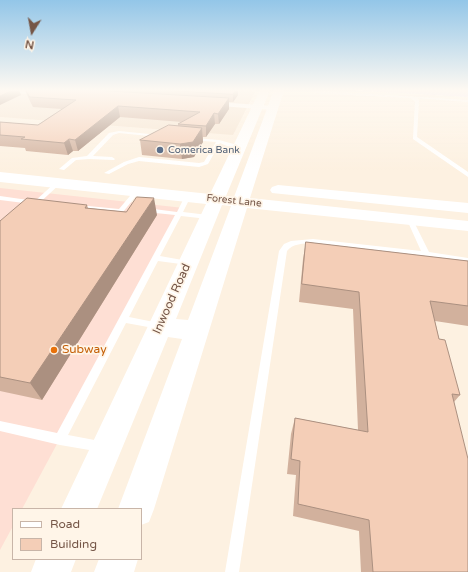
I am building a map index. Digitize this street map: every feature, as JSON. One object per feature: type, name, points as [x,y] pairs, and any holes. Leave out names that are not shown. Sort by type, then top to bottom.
[{"type":"main road","name":"Inwood Road","points":[[79,508],[188,263],[214,196],[253,117]]},
{"type":"main road","points":[[136,508],[270,117]]},
{"type":"main road","name":"Forest Lane","points":[[56,173],[137,191],[188,196],[244,194],[468,208]]},
{"type":"main road","name":"Forest Lane","points":[[0,177],[26,179],[56,173],[107,173],[130,176]]},
{"type":"main road","points":[[26,179],[56,176],[96,176],[107,173]]},
{"type":"main road","name":"Forest Lane","points":[[244,194],[410,220],[468,226]]},
{"type":"main road","points":[[160,326],[197,332]]},
{"type":"main road","points":[[51,572],[57,560]]},
{"type":"main road","points":[[114,572],[119,560]]},
{"type":"lane","points":[[416,117],[415,138],[468,175]]},
{"type":"lane","points":[[89,157],[111,134],[119,132],[165,136]]},
{"type":"lane","points":[[188,138],[219,141],[229,145],[239,146]]},
{"type":"lane","points":[[107,173],[132,160],[149,160],[199,165],[206,163],[219,141]]},
{"type":"lane","points":[[26,212],[37,202],[56,173],[74,159],[89,157],[112,159]]},
{"type":"lane","points":[[68,205],[121,211],[137,191]]},
{"type":"lane","points":[[60,439],[188,196]]},
{"type":"lane","points":[[139,209],[178,214],[214,196]]},
{"type":"lane","points":[[0,198],[45,203]]},
{"type":"lane","points":[[124,208],[132,208]]},
{"type":"lane","points":[[410,220],[426,254]]},
{"type":"lane","points":[[232,572],[283,251],[287,246],[293,243],[313,241],[468,260]]},
{"type":"lane","points":[[155,258],[188,263]]},
{"type":"lane","points":[[123,319],[160,326]]},
{"type":"lane","points":[[0,426],[106,447]]},
{"type":"shaded area","points":[[0,117],[242,117],[233,135]]},
{"type":"shaded area","points":[[0,188],[184,208],[23,508],[12,508],[12,528],[0,550]]},
{"type":"building","points":[[51,117],[104,117],[75,140],[69,139],[64,143],[21,139],[25,137],[0,135],[0,122],[38,125]]},
{"type":"building","points":[[191,117],[212,117],[206,126],[178,124]]},
{"type":"building","points":[[169,125],[202,128],[193,142],[180,144],[140,140]]},
{"type":"building","points":[[137,197],[154,198],[30,383],[0,377],[0,221],[27,198],[87,205],[85,208],[126,212]]},
{"type":"building","points":[[306,242],[468,261],[468,306],[430,301],[439,339],[445,340],[460,395],[452,394],[468,459],[468,572],[373,572],[369,520],[298,504],[300,461],[291,459],[295,418],[368,432],[359,292],[302,284]]},
{"type":"place","name":"Comerica Bank","points":[[160,150]]},
{"type":"place","name":"Subway","points":[[54,350]]}]
